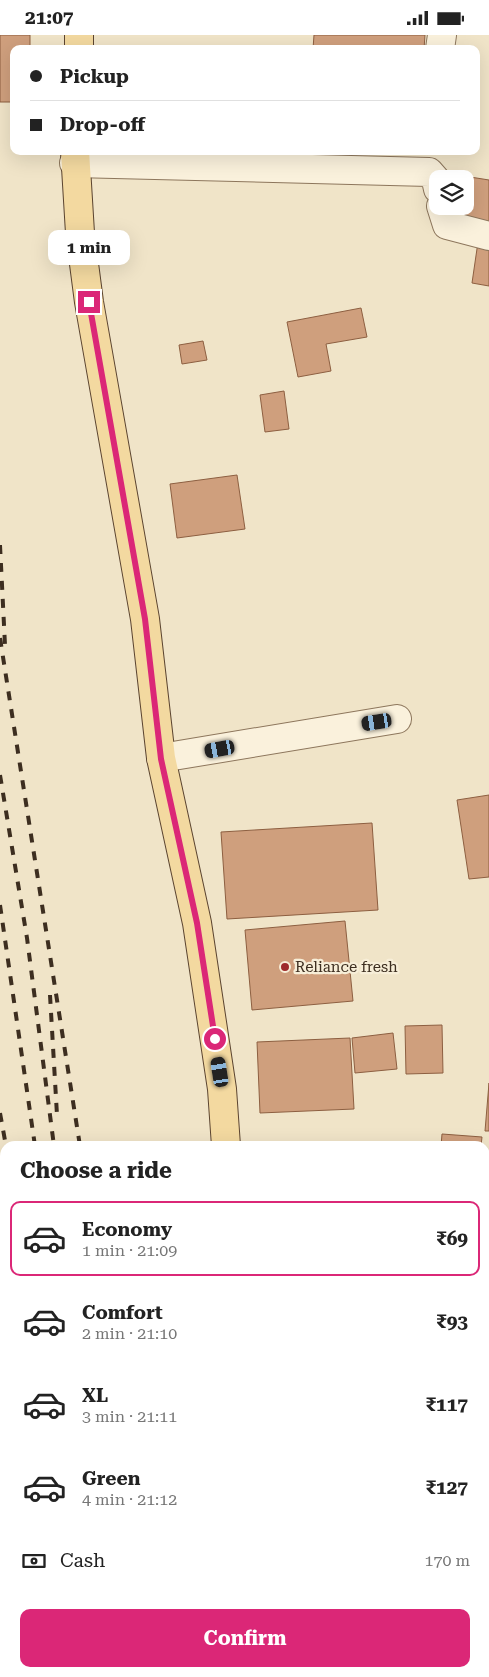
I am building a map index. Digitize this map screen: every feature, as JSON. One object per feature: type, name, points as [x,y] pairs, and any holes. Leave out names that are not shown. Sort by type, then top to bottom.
[{"type":"main road","points":[[75,157],[80,233],[89,302],[145,619],[161,759],[197,923],[222,1089],[226,1141]]},
{"type":"street","points":[[75,157],[429,172]]},
{"type":"street","points":[[444,215],[447,225],[489,236]]},
{"type":"street","points":[[161,759],[397,719]]},
{"type":"building","points":[[0,35],[30,35],[30,45],[10,45],[10,102],[0,102]]},
{"type":"building","points":[[314,35],[425,35],[424,45],[313,45]]},
{"type":"building","points":[[474,178],[489,180],[489,223],[457,218],[458,215],[474,215]]},
{"type":"building","points":[[478,242],[489,244],[489,286],[472,283]]},
{"type":"building","points":[[361,308],[367,337],[326,344],[331,371],[298,377],[287,322]]},
{"type":"building","points":[[203,341],[207,360],[182,364],[179,345]]},
{"type":"building","points":[[284,391],[289,429],[265,432],[260,395]]},
{"type":"building","points":[[237,475],[245,529],[177,538],[170,484]]},
{"type":"building","points":[[489,795],[489,877],[469,879],[457,800]]},
{"type":"building","points":[[372,823],[378,910],[227,919],[221,832]]},
{"type":"building","points":[[345,921],[353,1001],[252,1010],[245,930]]},
{"type":"building","points":[[442,1025],[443,1073],[406,1074],[405,1026]]},
{"type":"building","points":[[393,1033],[397,1069],[355,1073],[352,1038]]},
{"type":"building","points":[[350,1038],[354,1109],[260,1113],[257,1042]]},
{"type":"building","points":[[489,1083],[489,1131],[485,1131]]},
{"type":"building","points":[[442,1134],[482,1137],[482,1141],[441,1141]]},
{"type":"railway","points":[[0,545],[5,645]]},
{"type":"railway","points":[[0,638],[79,1141]]},
{"type":"railway","points":[[0,775],[27,938],[53,1141]]},
{"type":"railway","points":[[0,905],[34,1141]]},
{"type":"railway","points":[[50,995],[57,1115]]},
{"type":"railway","points":[[0,1113],[5,1141]]},
{"type":"place","name":"Reliance fresh","points":[[285,967]]},
{"type":"route","points":[[89,302],[145,619],[161,759],[197,923],[215,1039]]}]
